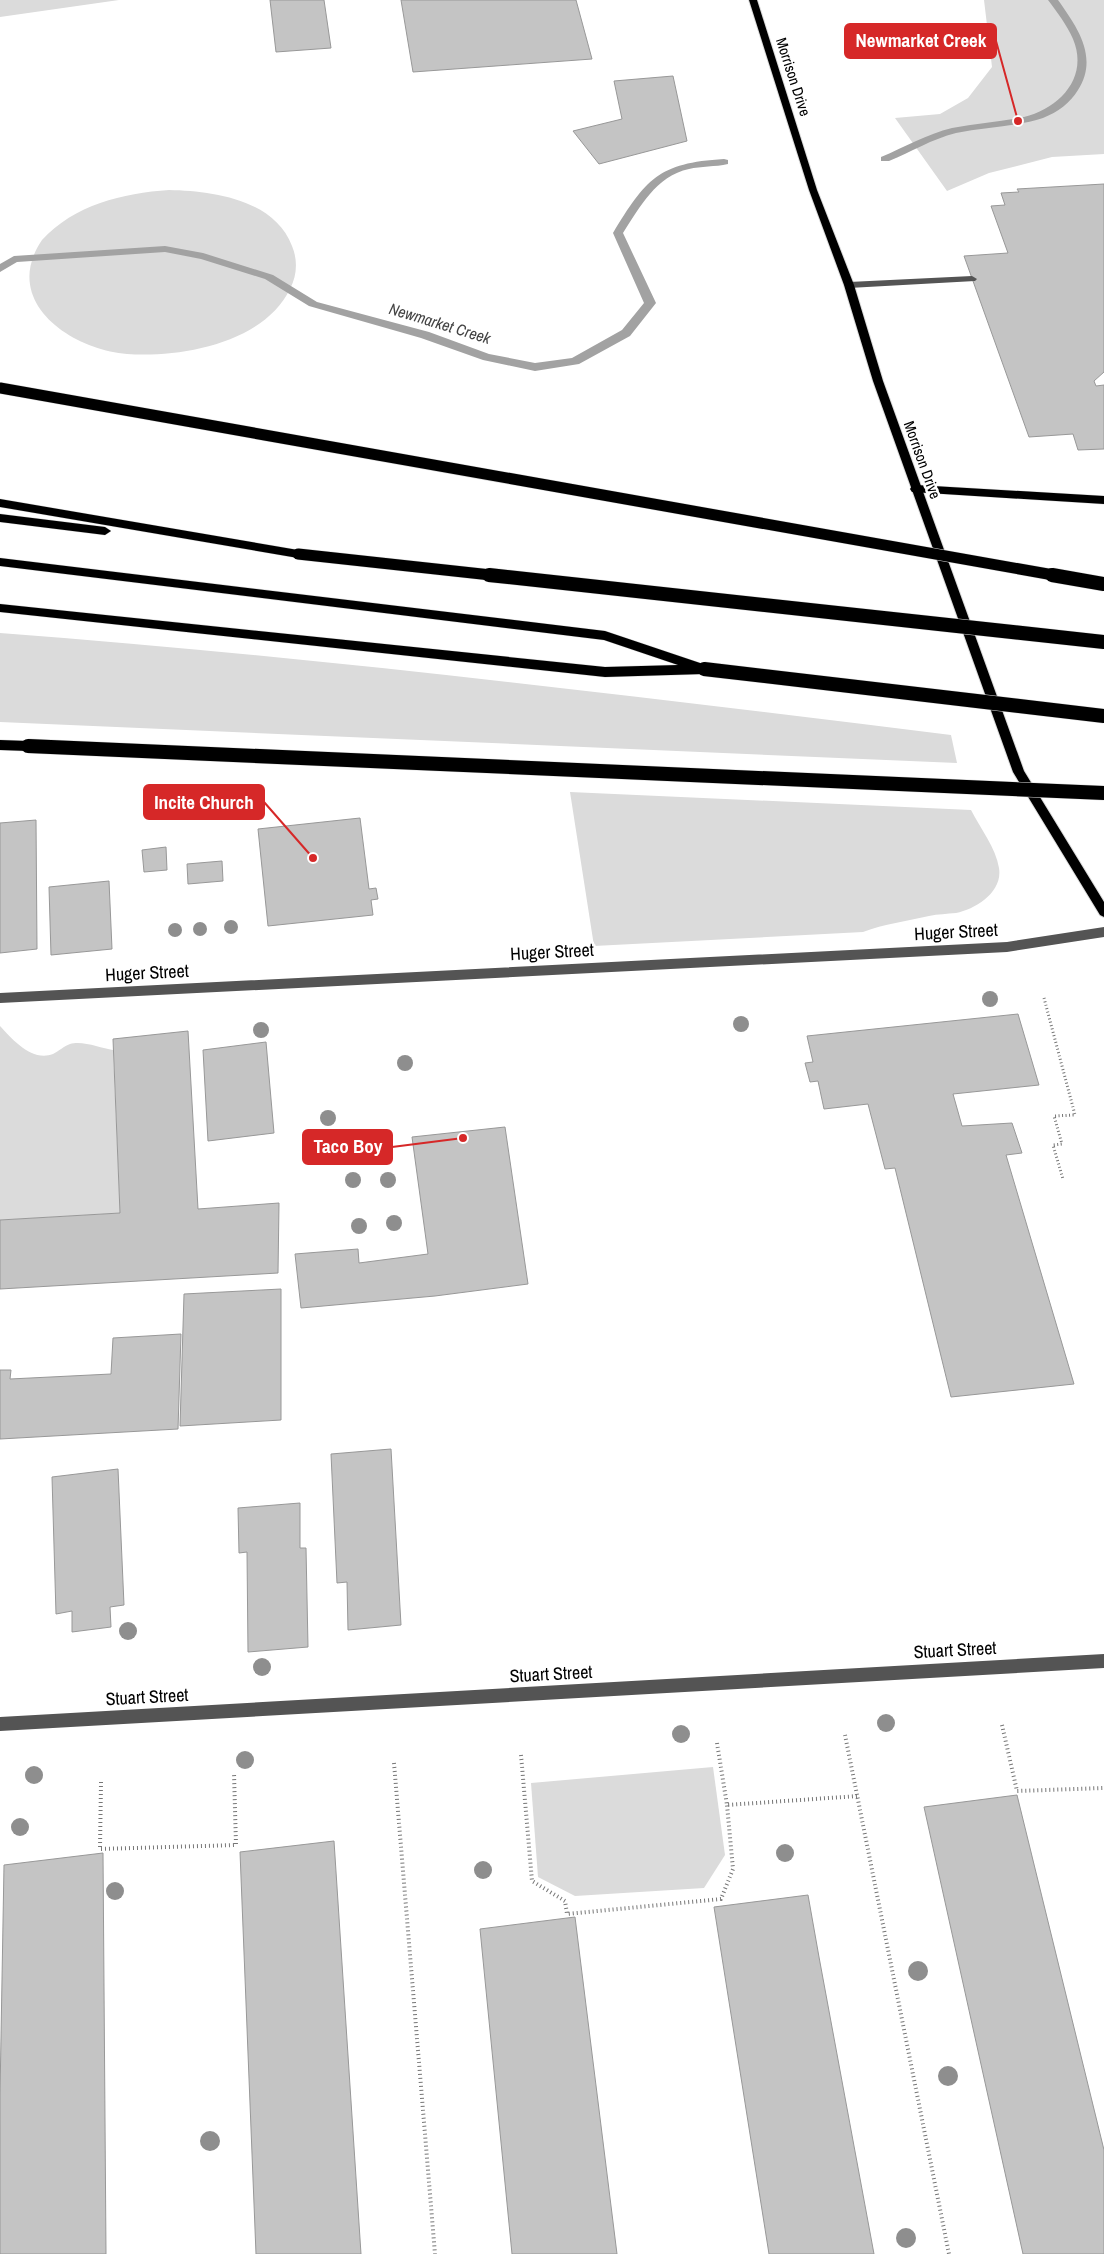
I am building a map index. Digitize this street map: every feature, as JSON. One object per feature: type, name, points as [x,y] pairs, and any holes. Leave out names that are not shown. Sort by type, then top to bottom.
[{"type":"highway","points":[[0,388],[1104,584]]},
{"type":"highway","points":[[916,489],[1104,500]]},
{"type":"highway","points":[[0,504],[298,554]]},
{"type":"highway","points":[[0,518],[298,554],[1104,642]]},
{"type":"highway","points":[[0,562],[606,636],[704,669]]},
{"type":"highway","points":[[0,608],[605,672],[704,669],[1104,716]]},
{"type":"highway","points":[[0,745],[1104,793]]},
{"type":"main road","name":"Morrison Drive","points":[[753,0],[814,190],[849,285],[878,381],[1019,772],[1104,912]]},
{"type":"street","points":[[849,285],[972,279]]},
{"type":"street","name":"Huger Street","points":[[0,998],[1007,947],[1104,932]]},
{"type":"street","name":"Stuart Street","points":[[0,1724],[1104,1661]]},
{"type":"path","points":[[1044,998],[1075,1115],[1054,1116],[1062,1144],[1053,1145],[1063,1179]]},
{"type":"path","points":[[1002,1725],[1017,1791],[1104,1788]]},
{"type":"path","points":[[845,1734],[949,2254]]},
{"type":"path","points":[[521,1755],[532,1881],[565,1901],[567,1914],[721,1899],[732,1869],[727,1805],[717,1743]]},
{"type":"path","points":[[394,1764],[436,2254]]},
{"type":"path","points":[[101,1782],[100,1849],[236,1845],[234,1773]]},
{"type":"path","points":[[727,1805],[858,1796]]},
{"type":"shaded area","points":[[0,0],[119,0],[0,17]]},
{"type":"shaded area","points":[[984,0],[1104,0],[1104,154],[1052,157],[989,173],[947,191],[895,118],[940,114],[968,98],[992,67]]},
{"type":"shaded area","points":[[169,190],[204,193],[240,201],[257,208],[283,230],[294,251],[296,268],[290,289],[278,307],[261,322],[241,334],[219,343],[195,349],[148,355],[106,350],[85,343],[65,333],[48,319],[36,302],[30,283],[31,263],[42,240],[69,218],[100,203],[134,194]]},
{"type":"shaded area","points":[[0,633],[357,666],[595,692],[951,735],[957,763],[0,722]]},
{"type":"shaded area","points":[[570,792],[971,810],[995,853],[999,877],[997,885],[992,892],[972,908],[956,913],[932,915],[863,932],[594,946]]},
{"type":"shaded area","points":[[0,1026],[24,1048],[38,1055],[53,1054],[75,1043],[113,1050],[120,1213],[0,1220]]},
{"type":"shaded area","points":[[713,1767],[725,1855],[704,1888],[575,1896],[538,1877],[531,1783]]},
{"type":"building","points":[[270,0],[324,0],[331,48],[276,52]]},
{"type":"building","points":[[401,0],[576,0],[592,59],[413,72]]},
{"type":"building","points":[[673,76],[687,141],[599,164],[573,131],[622,119],[614,81]]},
{"type":"building","points":[[1104,184],[1104,372],[1094,381],[1096,386],[1104,385],[1104,449],[1078,450],[1073,434],[1029,437],[964,256],[1008,253],[991,206],[1005,205],[1001,193],[1019,192],[1017,189]]},
{"type":"building","points":[[360,818],[369,889],[376,888],[378,899],[371,900],[373,915],[268,926],[258,829]]},
{"type":"building","points":[[36,820],[37,949],[0,953],[0,823]]},
{"type":"building","points":[[166,847],[167,870],[144,872],[142,850]]},
{"type":"building","points":[[222,861],[223,881],[188,884],[187,864]]},
{"type":"building","points":[[109,881],[112,949],[51,955],[49,887]]},
{"type":"building","points":[[1018,1014],[1039,1085],[953,1094],[962,1126],[1012,1123],[1022,1153],[1006,1155],[1074,1384],[951,1397],[895,1168],[885,1169],[868,1104],[824,1109],[818,1081],[810,1082],[805,1063],[813,1062],[807,1036]]},
{"type":"building","points":[[188,1031],[198,1209],[279,1203],[278,1273],[0,1289],[0,1220],[120,1213],[113,1039]]},
{"type":"building","points":[[266,1042],[274,1133],[208,1141],[203,1050]]},
{"type":"building","points":[[505,1127],[528,1284],[435,1296],[301,1308],[295,1254],[358,1249],[359,1263],[428,1254],[412,1137]]},
{"type":"building","points":[[281,1289],[281,1420],[180,1426],[184,1294]]},
{"type":"building","points":[[181,1334],[178,1429],[0,1439],[0,1370],[11,1370],[10,1379],[111,1374],[113,1338]]},
{"type":"building","points":[[391,1449],[401,1625],[348,1630],[347,1582],[337,1583],[331,1454]]},
{"type":"building","points":[[118,1469],[124,1605],[110,1607],[111,1627],[72,1632],[72,1611],[56,1614],[52,1477]]},
{"type":"building","points":[[300,1503],[300,1548],[306,1548],[308,1647],[248,1652],[247,1552],[239,1553],[238,1508]]},
{"type":"building","points":[[1017,1795],[1104,2150],[1104,2254],[1023,2254],[924,1807]]},
{"type":"building","points":[[334,1841],[361,2254],[256,2254],[240,1852]]},
{"type":"building","points":[[103,1853],[106,2254],[0,2254],[0,2095],[4,1865]]},
{"type":"building","points":[[808,1895],[874,2254],[769,2254],[714,1907]]},
{"type":"building","points":[[575,1917],[617,2254],[512,2254],[480,1929]]},
{"type":"waterway","name":"Newmarket Creek","points":[[885,159],[926,140],[952,131],[1023,120],[1040,115],[1055,108],[1068,97],[1078,82],[1083,59],[1078,38],[1053,0]]},
{"type":"waterway","name":"Newmarket Creek","points":[[0,269],[14,259],[127,250],[165,249],[203,256],[269,277],[313,304],[425,335],[487,357],[535,367],[575,361],[626,333],[650,303],[618,233],[639,200],[659,178],[670,171],[685,166],[724,162]]},
{"type":"place","name":"Newmarket Creek","points":[[1018,121]]},
{"type":"place","name":"Incite Church","points":[[313,858]]},
{"type":"place","name":"Taco Boy","points":[[463,1138]]}]
